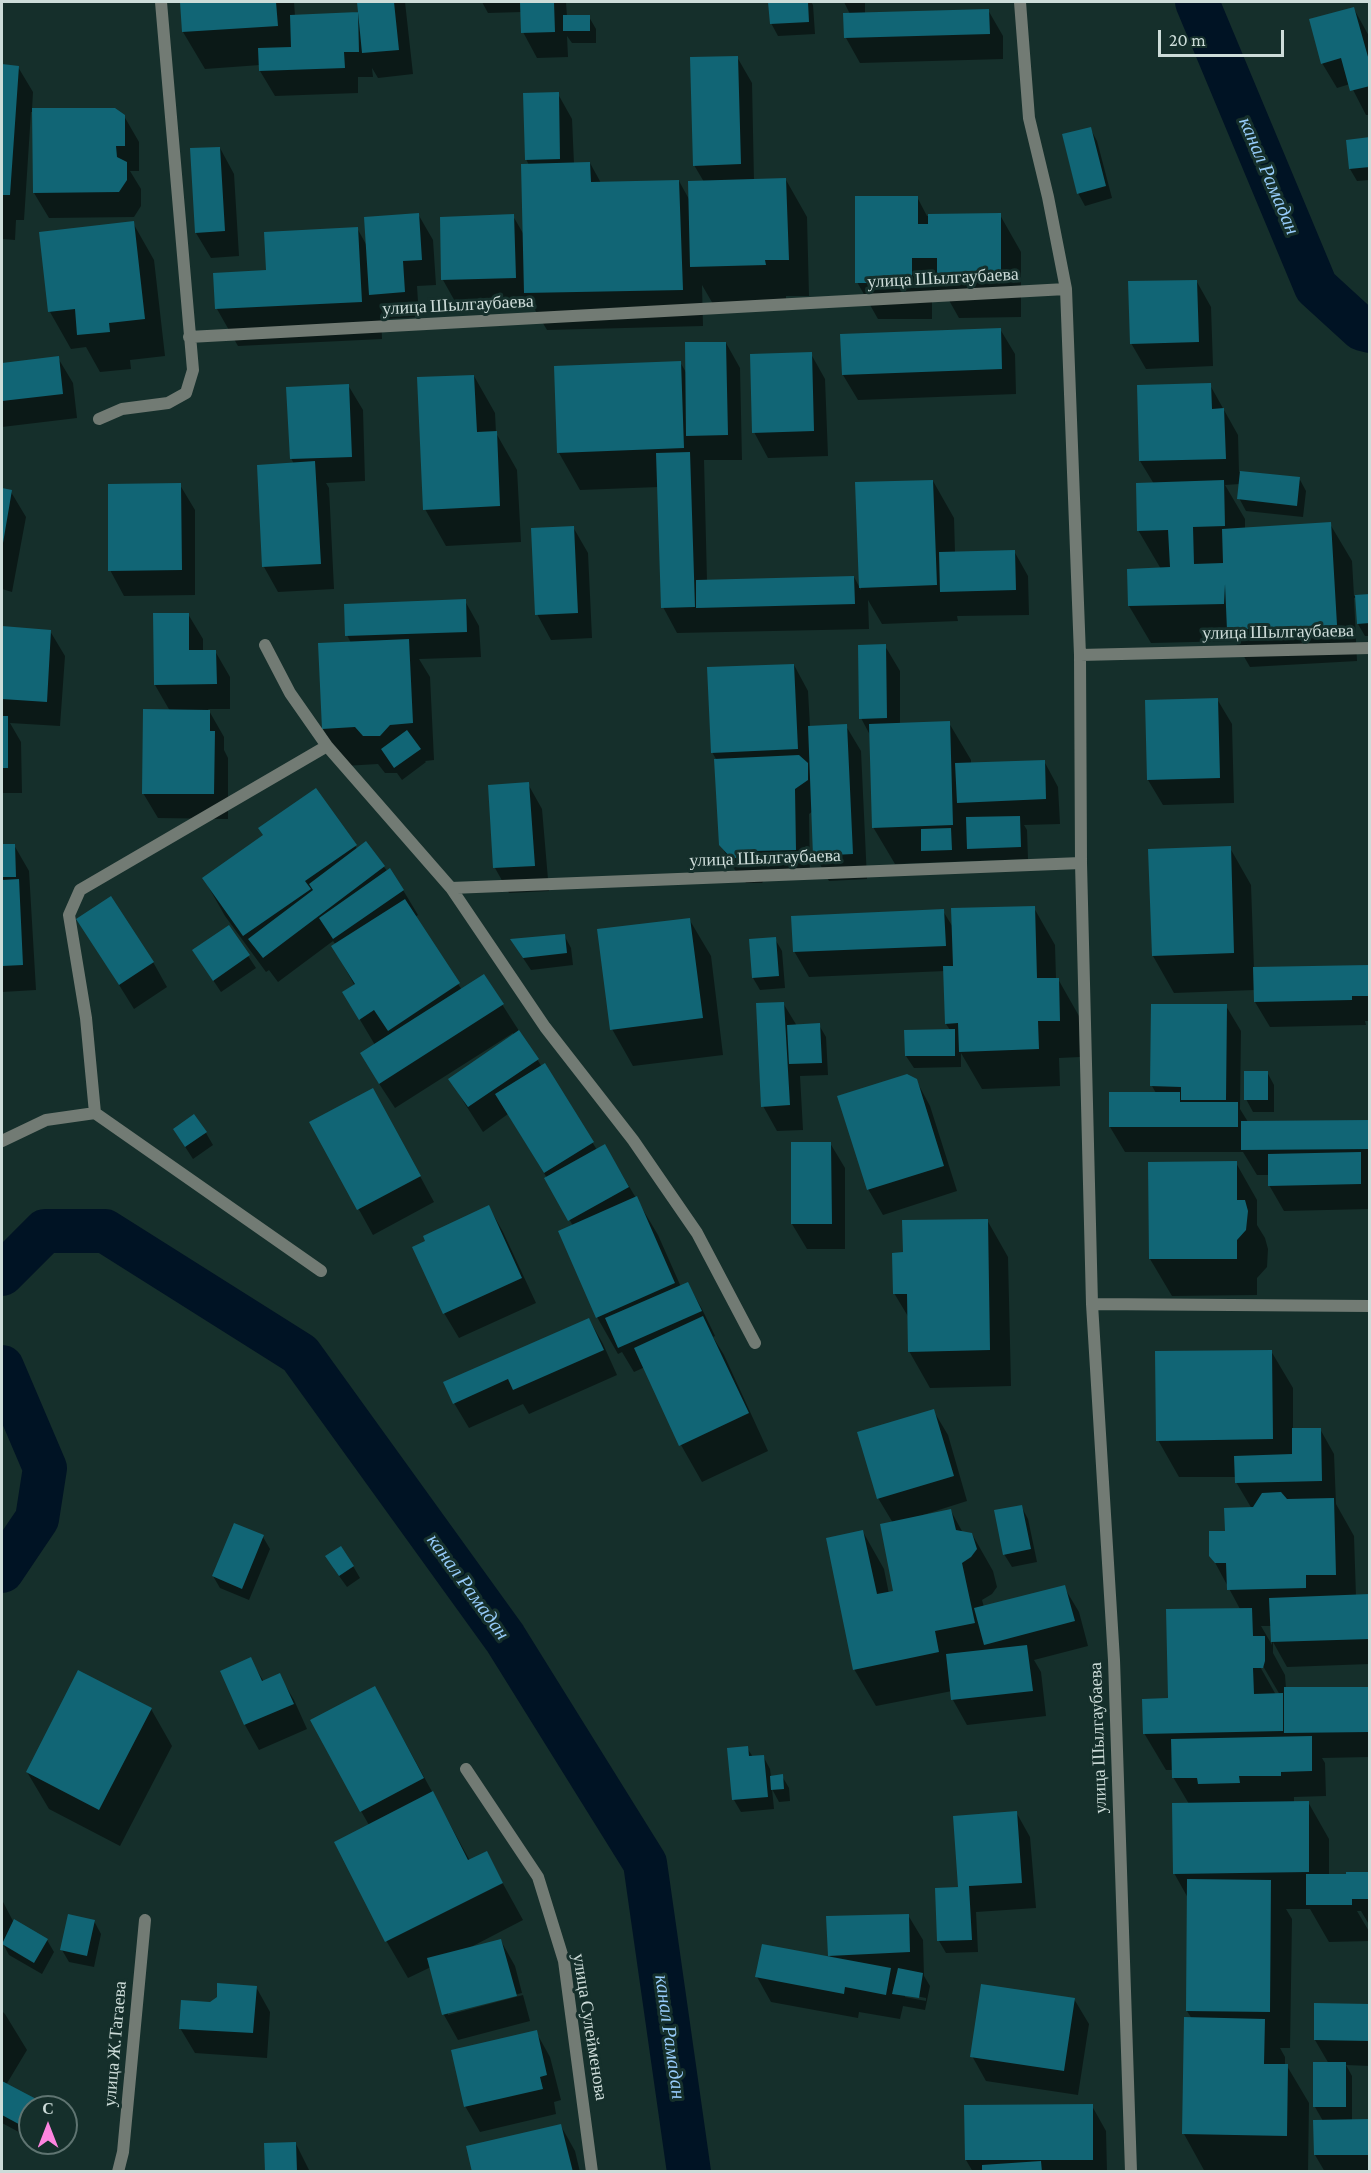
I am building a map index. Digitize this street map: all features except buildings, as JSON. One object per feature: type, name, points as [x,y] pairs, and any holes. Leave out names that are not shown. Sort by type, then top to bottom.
[{"type":"street","points":[[99,419],[122,409],[168,403],[186,393],[193,370],[161,2]]},
{"type":"street","name":"улица Шылгаубаева","points":[[1020,2],[1029,118],[1048,197],[1066,289],[1080,655],[1081,863],[1092,1304],[1114,1660],[1131,2172]]},
{"type":"street","name":"улица Шылгаубаева","points":[[189,338],[1066,289]]},
{"type":"street","points":[[265,645],[290,693],[327,746],[451,888],[544,1027],[633,1140],[697,1233],[755,1343]]},
{"type":"street","name":"улица Шылгаубаева","points":[[1080,655],[1370,648]]},
{"type":"street","points":[[94,1113],[86,1018],[69,915],[80,890],[327,746]]},
{"type":"street","name":"улица Шылгаубаева","points":[[451,888],[1081,863]]},
{"type":"street","points":[[2,1141],[46,1120],[94,1113],[321,1271]]},
{"type":"street","points":[[1092,1304],[1370,1306]]},
{"type":"street","name":"улица Сулейменова","points":[[466,1769],[538,1876],[564,1961],[592,2172]]},
{"type":"street","name":"улица Ж.Тагаева","points":[[118,2172],[123,2152],[145,1920]]},
{"type":"waterway","name":"канал Рамадан","points":[[1197,2],[1316,287],[1362,329],[1370,331]]},
{"type":"waterway","name":"канал Рамадан","points":[[2,1274],[45,1231],[105,1231],[300,1354],[505,1638],[645,1863],[689,2172]]},
{"type":"waterway","name":"канал Рамадан","points":[[2,1367],[45,1468],[37,1519],[2,1571]]}]
